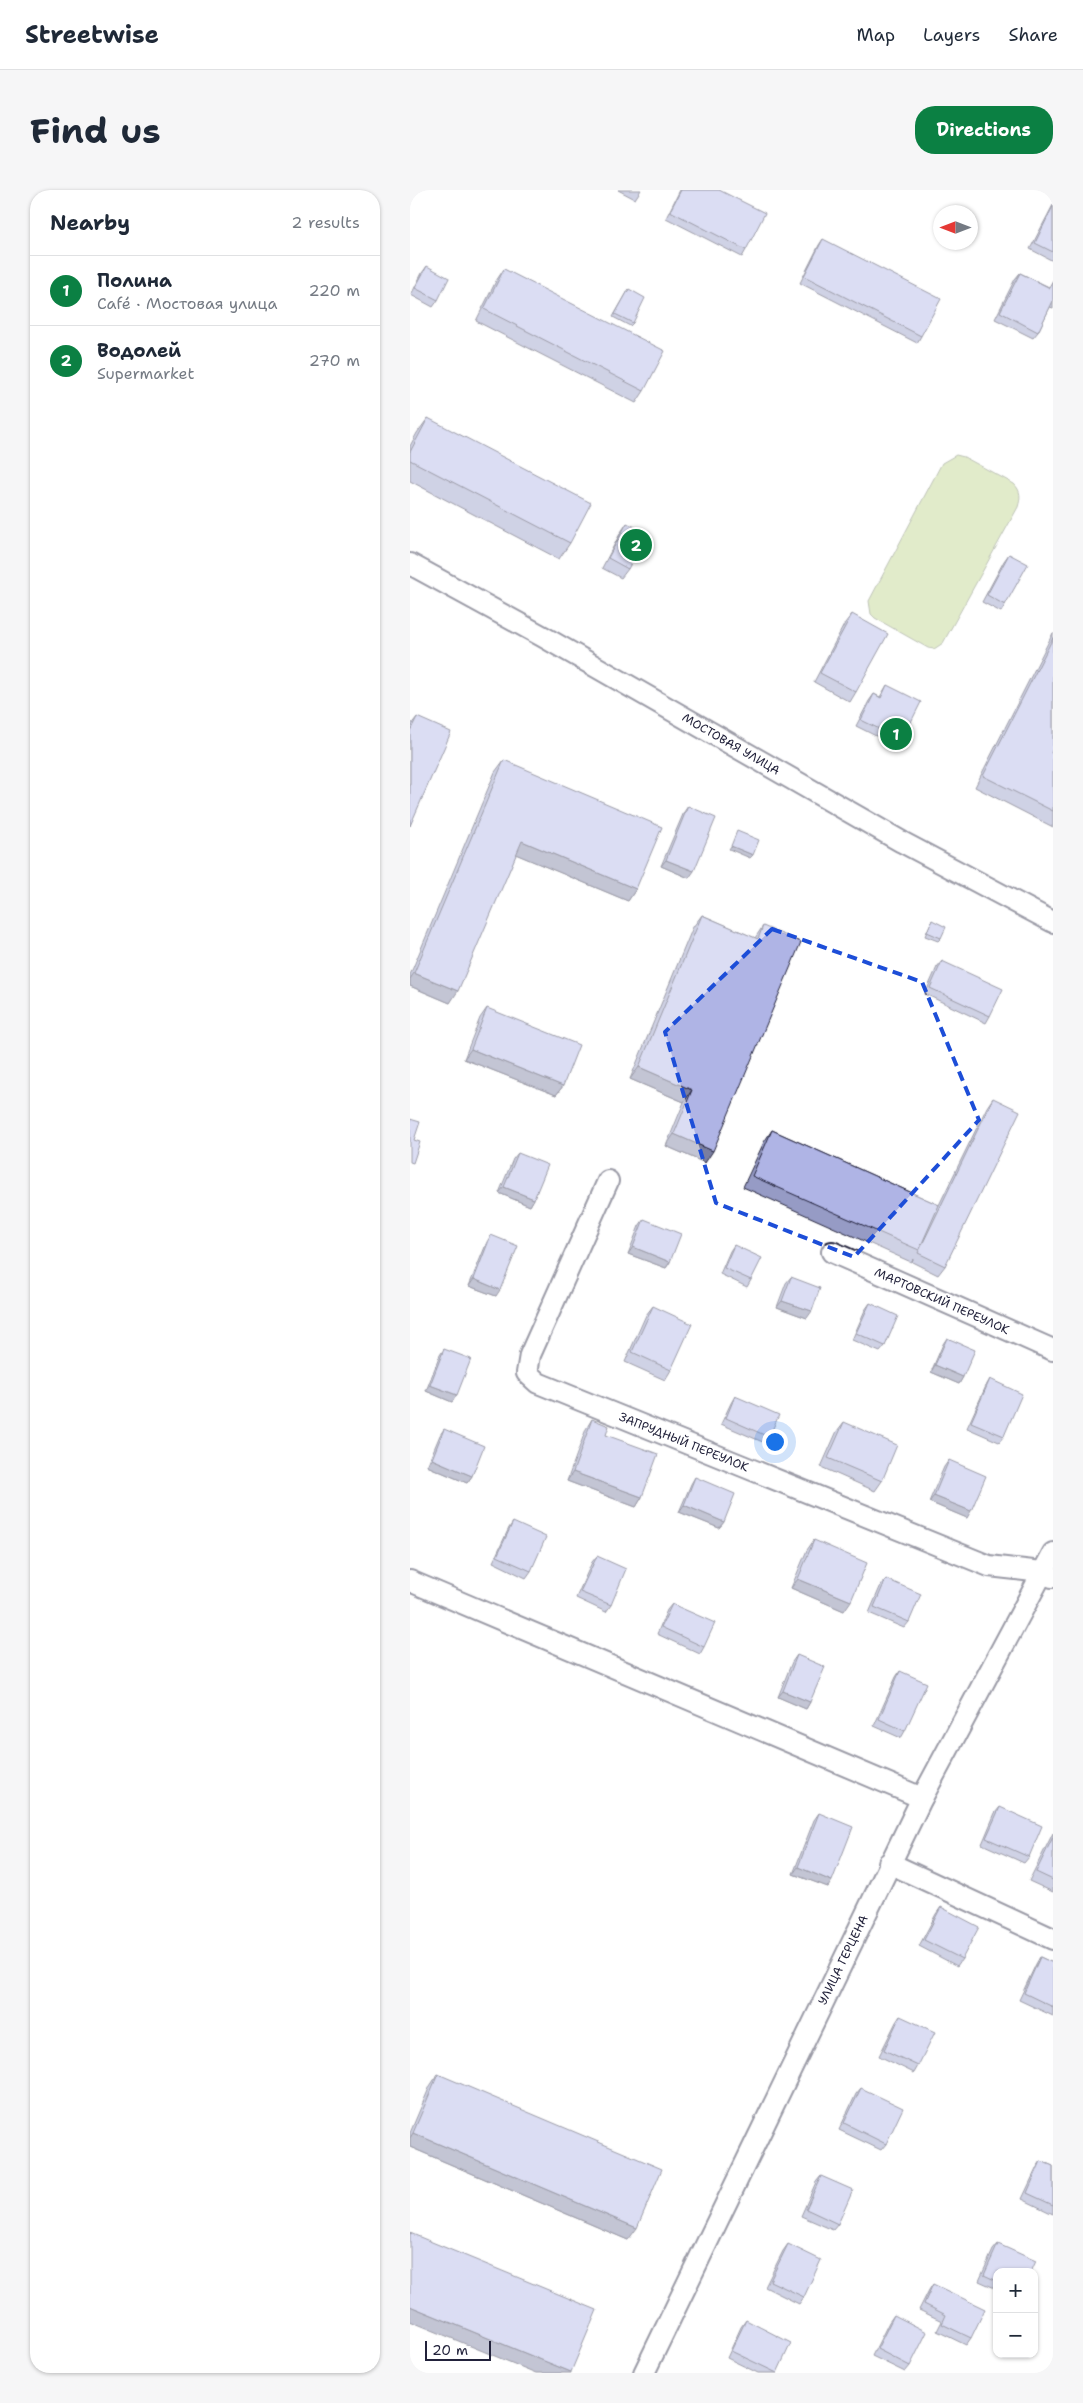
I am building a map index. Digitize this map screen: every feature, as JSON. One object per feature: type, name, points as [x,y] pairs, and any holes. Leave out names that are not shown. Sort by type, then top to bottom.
[{"type":"street","name":"МОСТОВАЯ УЛИЦА","points":[[410,564],[542,636],[902,842],[1053,922]]},
{"type":"street","name":"ЗАПРУДНЫЙ ПЕРЕУЛОК","points":[[608,1181],[530,1355],[527,1373],[538,1383],[989,1566],[1048,1575]]},
{"type":"street","name":"МАРТОВСКИЙ ПЕРЕУЛОК","points":[[832,1252],[1053,1350]]},
{"type":"street","name":"УЛИЦА ГЕРЦЕНА","points":[[644,2373],[889,1863],[922,1798],[1048,1575],[1053,1553]]},
{"type":"street","points":[[410,1581],[922,1798]]},
{"type":"street","points":[[889,1863],[1053,1939]]},
{"type":"highlighted area","points":[[772,929],[922,982],[979,1120],[854,1257],[716,1203],[665,1032]]},
{"type":"green space","points":[[956,455],[964,457],[1014,484],[1020,494],[1020,500],[1018,507],[943,643],[934,649],[928,648],[875,618],[871,614],[869,601],[942,463]]},
{"type":"building","points":[[681,190],[719,190],[765,213],[746,250],[670,211]]},
{"type":"building","points":[[1053,206],[1053,252],[1035,243]]},
{"type":"building","points":[[823,239],[941,299],[921,336],[804,276]]},
{"type":"building","points":[[427,266],[449,278],[438,300],[415,288]]},
{"type":"building","points":[[504,269],[665,351],[644,391],[484,309]]},
{"type":"building","points":[[1020,273],[1050,288],[1053,282],[1053,301],[1038,332],[1000,312]]},
{"type":"building","points":[[629,289],[645,298],[633,323],[615,314]]},
{"type":"building","points":[[428,418],[591,503],[570,543],[410,460],[410,452]]},
{"type":"building","points":[[627,523],[647,533],[628,569],[608,558]]},
{"type":"building","points":[[1009,554],[1028,564],[1005,605],[987,595]]},
{"type":"building","points":[[852,614],[888,634],[856,692],[820,673]]},
{"type":"building","points":[[1053,638],[1053,748],[1051,753],[1053,754],[1053,811],[983,776]]},
{"type":"building","points":[[887,685],[921,702],[902,740],[861,720],[874,694],[881,698]]},
{"type":"building","points":[[417,717],[451,732],[410,826],[410,731]]},
{"type":"building","points":[[504,760],[662,827],[636,889],[522,841],[458,991],[414,973]]},
{"type":"building","points":[[688,806],[716,818],[694,871],[666,860]]},
{"type":"building","points":[[737,831],[759,840],[753,855],[731,846]]},
{"type":"building","points":[[702,915],[758,939],[763,926],[801,942],[713,1151],[674,1134],[692,1090],[639,1067]]},
{"type":"building","points":[[932,920],[946,927],[941,938],[927,932]]},
{"type":"building","points":[[942,961],[1003,989],[990,1016],[930,988]]},
{"type":"building","points":[[487,1008],[579,1045],[563,1086],[471,1049]]},
{"type":"building","points":[[993,1098],[1020,1111],[945,1266],[918,1253]]},
{"type":"building","points":[[410,1119],[420,1122],[414,1140],[420,1142],[413,1163],[410,1162]]},
{"type":"building","points":[[772,1130],[939,1205],[919,1250],[752,1176]]},
{"type":"building","points":[[518,1153],[548,1165],[534,1199],[504,1187]]},
{"type":"building","points":[[644,1219],[681,1234],[670,1262],[633,1247]]},
{"type":"building","points":[[491,1235],[518,1246],[500,1290],[474,1279]]},
{"type":"building","points":[[734,1245],[762,1258],[751,1280],[724,1268]]},
{"type":"building","points":[[791,1277],[820,1288],[812,1311],[782,1301]]},
{"type":"building","points":[[870,1303],[898,1316],[885,1346],[856,1333]]},
{"type":"building","points":[[653,1306],[692,1324],[671,1370],[632,1352]]},
{"type":"building","points":[[947,1338],[975,1350],[963,1377],[935,1365]]},
{"type":"building","points":[[444,1349],[471,1359],[457,1395],[430,1385]]},
{"type":"building","points":[[990,1379],[1022,1394],[1004,1436],[971,1422]]},
{"type":"building","points":[[735,1396],[779,1415],[769,1437],[726,1418]]},
{"type":"building","points":[[592,1419],[609,1426],[606,1435],[658,1454],[642,1497],[573,1472]]},
{"type":"building","points":[[844,1422],[897,1445],[882,1481],[828,1458]]},
{"type":"building","points":[[444,1429],[484,1446],[472,1476],[432,1459]]},
{"type":"building","points":[[949,1460],[986,1476],[971,1511],[934,1496]]},
{"type":"building","points":[[695,1477],[735,1494],[724,1522],[684,1505]]},
{"type":"building","points":[[513,1522],[546,1537],[531,1571],[497,1556]]},
{"type":"building","points":[[814,1540],[867,1563],[851,1601],[798,1579]]},
{"type":"building","points":[[597,1556],[626,1569],[611,1605],[580,1592]]},
{"type":"building","points":[[886,1579],[921,1594],[909,1622],[874,1607]]},
{"type":"building","points":[[672,1604],[715,1623],[704,1647],[661,1627]]},
{"type":"building","points":[[797,1655],[825,1667],[810,1702],[783,1691]]},
{"type":"building","points":[[900,1671],[927,1683],[905,1731],[879,1719]]},
{"type":"building","points":[[1000,1807],[1042,1826],[1029,1857],[986,1838]]},
{"type":"building","points":[[819,1813],[853,1827],[832,1881],[798,1867]]},
{"type":"building","points":[[1053,1837],[1053,1880],[1036,1872]]},
{"type":"building","points":[[941,1907],[979,1927],[962,1959],[924,1940]]},
{"type":"building","points":[[1040,1957],[1053,1963],[1053,2007],[1024,1993]]},
{"type":"building","points":[[900,2016],[935,2032],[918,2066],[884,2050]]},
{"type":"building","points":[[438,2074],[662,2169],[637,2228],[413,2133]]},
{"type":"building","points":[[861,2088],[903,2108],[886,2144],[844,2123]]},
{"type":"building","points":[[1041,2161],[1053,2166],[1053,2205],[1027,2193]]},
{"type":"building","points":[[821,2176],[853,2190],[838,2224],[806,2209]]},
{"type":"building","points":[[410,2233],[597,2310],[571,2372],[410,2306]]},
{"type":"building","points":[[788,2244],[821,2260],[804,2297],[770,2281]]},
{"type":"building","points":[[998,2244],[1036,2261],[1033,2268],[993,2268],[993,2279],[984,2275]]},
{"type":"building","points":[[933,2284],[985,2309],[971,2338],[942,2324],[946,2315],[924,2304]]},
{"type":"building","points":[[894,2315],[927,2332],[910,2366],[877,2349]]},
{"type":"building","points":[[746,2320],[791,2343],[777,2373],[731,2351]]},
{"type":"place","name":"Водолей","points":[[636,545]]},
{"type":"place","name":"Полина","points":[[896,734]]}]
